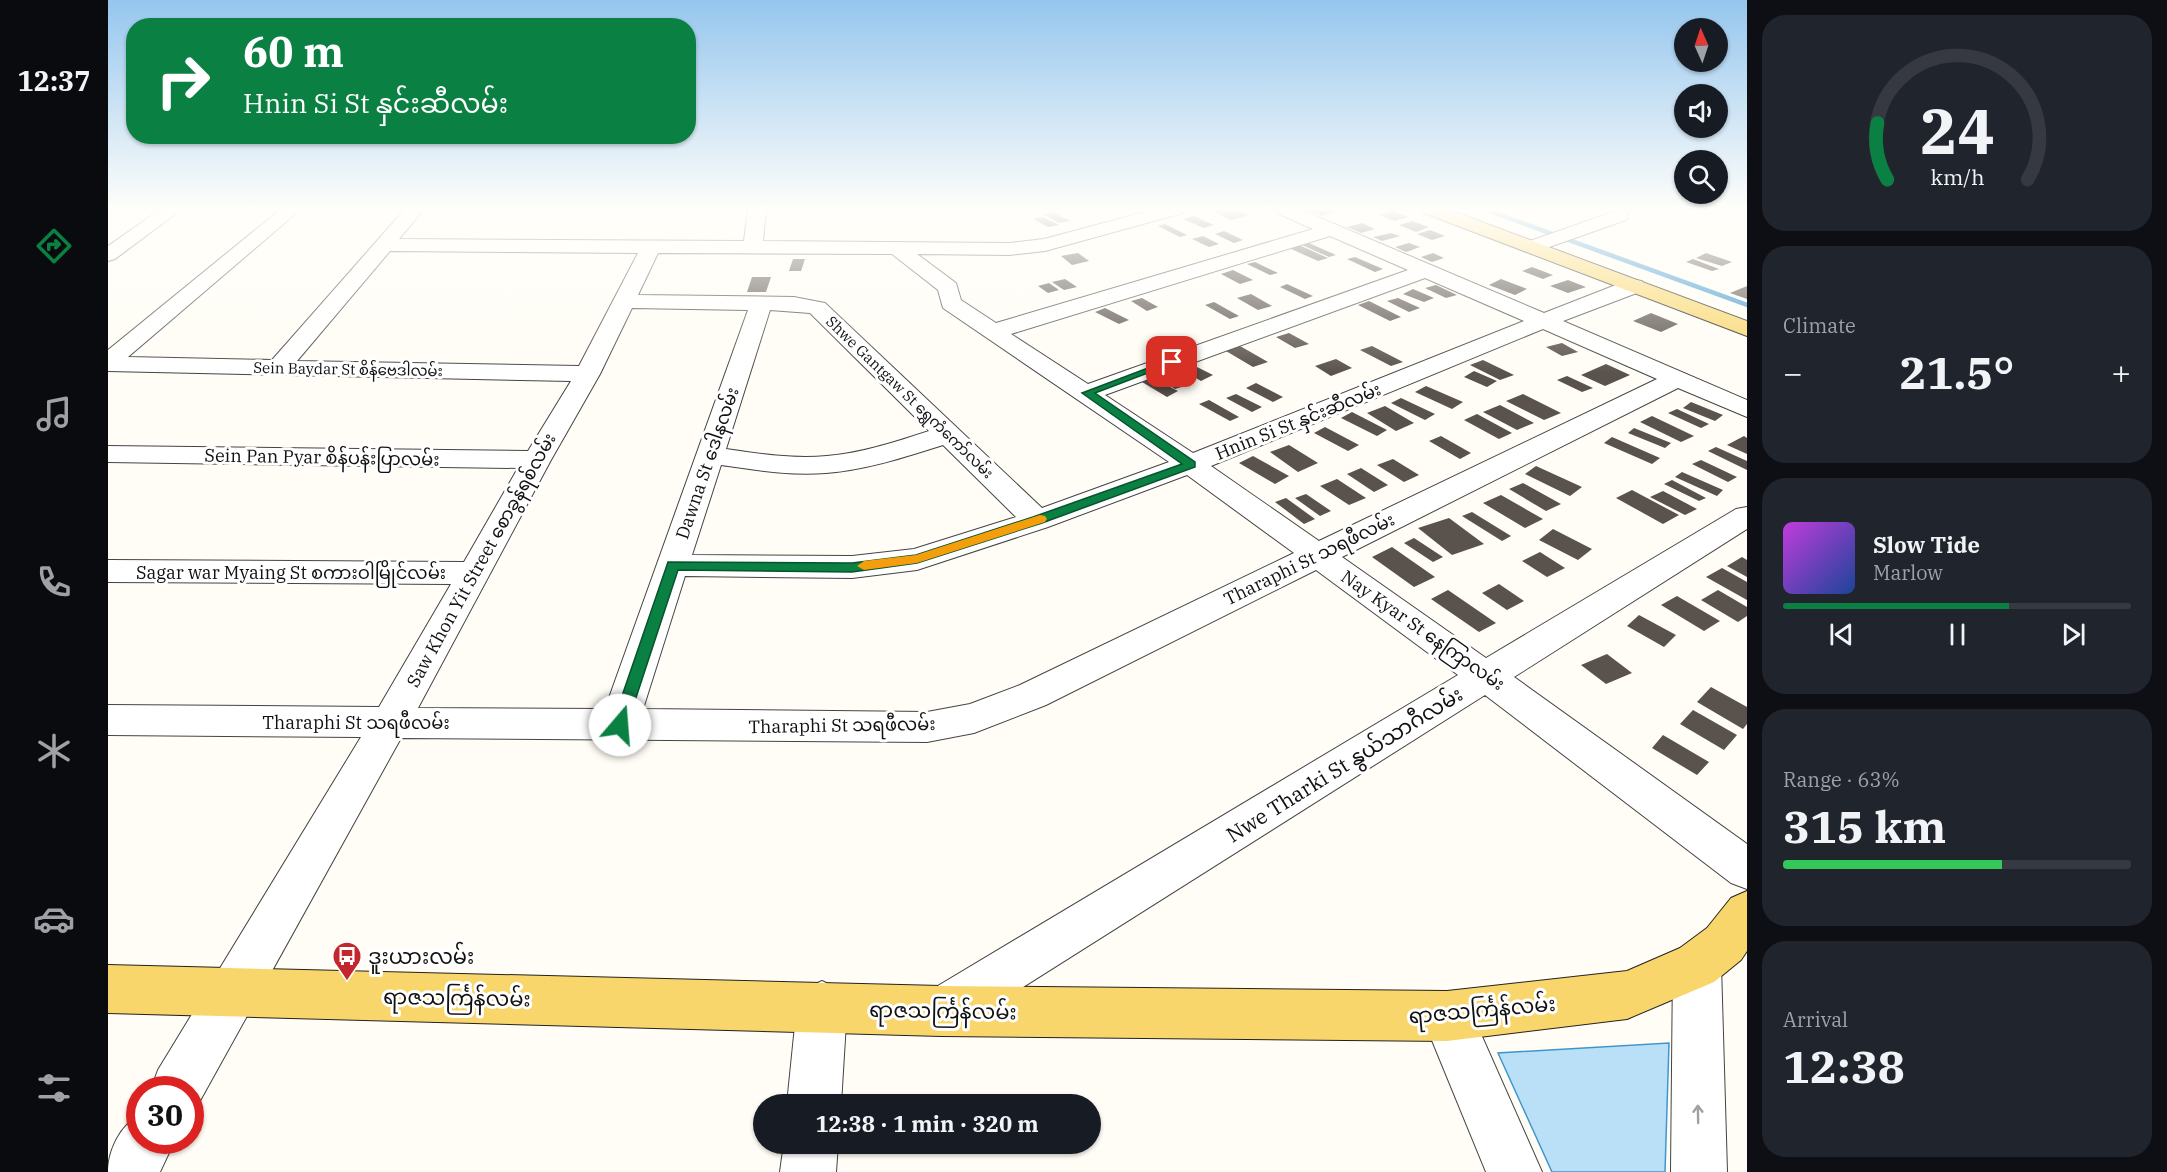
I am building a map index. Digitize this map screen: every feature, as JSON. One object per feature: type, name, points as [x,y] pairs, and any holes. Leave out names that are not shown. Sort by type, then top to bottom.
[{"type":"main road","points":[[1575,264],[1743,324]]},
{"type":"main road","name":"ရာဇသင်္ကြန်လမ်း","points":[[108,989],[822,1006],[941,1011],[1447,1016],[1627,995],[1697,965],[1724,944],[1747,913]]},
{"type":"street","points":[[108,363],[226,264]]},
{"type":"street","points":[[279,367],[369,264]]},
{"type":"street","name":"Saw Khon Yit Street စောခွန်ရစ်လမ်း","points":[[184,1076],[391,721],[537,459],[588,374],[643,264]]},
{"type":"street","name":"Nay Kyar St နေကြာလမ်း","points":[[916,264],[948,288],[951,303],[1191,464],[1487,676],[1747,869]]},
{"type":"street","points":[[992,332],[1217,264]]},
{"type":"street","points":[[1412,264],[1747,409]]},
{"type":"street","points":[[1088,393],[1427,270]]},
{"type":"street","name":"Hnin Si St နှင်းဆီလမ်း","points":[[673,566],[863,566],[917,559],[1037,520],[1191,464],[1634,286]]},
{"type":"street","name":"Shwe Gantgaw St ရွှေကံကော်လမ်း","points":[[625,301],[794,304],[817,308],[1037,520]]},
{"type":"street","name":"Dawna St ဒေါနလမ်း","points":[[620,725],[761,303]]},
{"type":"street","name":"Sein Baydar St စိန်ဗေဒါလမ်း","points":[[108,363],[588,374]]},
{"type":"street","name":"Tharaphi St သရဖီလမ်း","points":[[108,720],[927,727],[974,718],[1033,695],[1677,379]]},
{"type":"street","points":[[710,455],[775,465],[841,464],[899,450],[948,434]]},
{"type":"street","name":"Sein Pan Pyar စိန်ပန်းပြာလမ်း","points":[[108,454],[537,459]]},
{"type":"street","name":"Nwe Tharki St နွယ်သာဂီလမ်း","points":[[941,1011],[1747,516]]},
{"type":"street","name":"Sagar war Myaing St စကားဝါမြိုင်လမ်း","points":[[108,571],[473,573]]},
{"type":"street","points":[[1697,965],[1699,1172]]},
{"type":"street","points":[[815,1094],[822,1006]]},
{"type":"street","points":[[1447,1016],[1514,1172]]},
{"type":"street","points":[[130,1172],[140,1154]]},
{"type":"street","points":[[808,1172],[810,1154]]},
{"type":"water","points":[[1669,1043],[1665,1172],[1552,1172],[1498,1053]]},
{"type":"building","points":[[791,264],[803,264],[801,271],[789,271]]},
{"type":"building","points":[[1247,264],[1259,264],[1278,273],[1270,275]]},
{"type":"building","points":[[1357,264],[1371,264],[1383,269],[1375,272]]},
{"type":"building","points":[[1691,264],[1705,264],[1719,269],[1712,271]]},
{"type":"building","points":[[1532,267],[1553,275],[1543,279],[1522,271]]},
{"type":"building","points":[[1233,270],[1253,280],[1240,284],[1221,274]]},
{"type":"building","points":[[752,277],[771,277],[766,292],[747,292]]},
{"type":"building","points":[[1065,279],[1077,287],[1064,290],[1052,282]]},
{"type":"building","points":[[1501,279],[1527,289],[1515,295],[1489,285]]},
{"type":"building","points":[[1568,280],[1586,287],[1568,293],[1550,286]]},
{"type":"building","points":[[1049,283],[1059,290],[1048,293],[1038,286]]},
{"type":"building","points":[[1287,284],[1313,296],[1305,299],[1280,287]]},
{"type":"building","points":[[1436,285],[1457,295],[1446,298],[1425,288]]},
{"type":"building","points":[[1747,286],[1747,299],[1730,293]]},
{"type":"building","points":[[1413,289],[1434,298],[1424,302],[1403,294]]},
{"type":"building","points":[[1251,294],[1272,306],[1258,310],[1237,298]]},
{"type":"building","points":[[1142,298],[1158,307],[1147,311],[1131,301]]},
{"type":"building","points":[[1398,298],[1420,308],[1409,312],[1387,301]]},
{"type":"building","points":[[1369,301],[1401,317],[1390,321],[1358,305]]},
{"type":"building","points":[[1214,302],[1239,316],[1230,319],[1205,305]]},
{"type":"building","points":[[1105,308],[1129,320],[1119,324],[1095,312]]},
{"type":"building","points":[[1651,313],[1678,324],[1661,332],[1633,321]]},
{"type":"building","points":[[1289,333],[1309,344],[1295,348],[1276,337]]},
{"type":"building","points":[[1562,343],[1578,352],[1562,356],[1546,347]]},
{"type":"building","points":[[1240,346],[1268,362],[1253,367],[1226,351]]},
{"type":"building","points":[[1372,346],[1403,362],[1391,366],[1360,350]]},
{"type":"building","points":[[1336,359],[1352,368],[1331,376],[1315,366]]},
{"type":"building","points":[[1483,360],[1514,375],[1500,380],[1470,365]]},
{"type":"building","points":[[1606,364],[1630,375],[1605,386],[1581,375]]},
{"type":"building","points":[[1195,366],[1213,375],[1201,381],[1184,371]]},
{"type":"building","points":[[1474,371],[1497,381],[1487,387],[1464,377]]},
{"type":"building","points":[[1172,374],[1188,385],[1175,389],[1159,378]]},
{"type":"building","points":[[1567,376],[1593,388],[1582,392],[1557,380]]},
{"type":"building","points":[[1153,378],[1178,391],[1167,397],[1142,382]]},
{"type":"building","points":[[1256,383],[1283,397],[1273,402],[1246,388]]},
{"type":"building","points":[[1426,386],[1463,402],[1452,409],[1415,392]]},
{"type":"building","points":[[1236,394],[1262,407],[1252,412],[1226,398]]},
{"type":"building","points":[[1523,394],[1561,413],[1544,420],[1506,401]]},
{"type":"building","points":[[1401,398],[1435,414],[1425,420],[1391,403]]},
{"type":"building","points":[[1209,400],[1239,417],[1230,421],[1199,404]]},
{"type":"building","points":[[1691,402],[1723,415],[1715,421],[1683,408]]},
{"type":"building","points":[[1500,405],[1534,423],[1517,430],[1483,412]]},
{"type":"building","points":[[1385,406],[1414,423],[1396,431],[1367,413]]},
{"type":"building","points":[[1677,409],[1709,424],[1701,428],[1668,413]]},
{"type":"building","points":[[1352,412],[1387,430],[1377,436],[1341,418]]},
{"type":"building","points":[[1477,414],[1512,433],[1499,439],[1464,420]]},
{"type":"building","points":[[1652,416],[1694,436],[1681,442],[1640,422]]},
{"type":"building","points":[[1325,427],[1359,445],[1348,451],[1314,433]]},
{"type":"building","points":[[1634,428],[1671,443],[1665,448],[1628,433]]},
{"type":"building","points":[[1441,436],[1471,453],[1460,459],[1429,441]]},
{"type":"building","points":[[1744,436],[1747,438],[1747,454],[1727,445]]},
{"type":"building","points":[[1612,437],[1660,458],[1652,464],[1604,443]]},
{"type":"building","points":[[1289,445],[1318,463],[1298,472],[1270,452]]},
{"type":"building","points":[[1716,447],[1747,461],[1747,470],[1708,451]]},
{"type":"building","points":[[1253,456],[1289,476],[1275,484],[1239,463]]},
{"type":"building","points":[[1393,459],[1419,475],[1404,482],[1377,465]]},
{"type":"building","points":[[1701,460],[1737,477],[1728,482],[1692,464]]},
{"type":"building","points":[[1536,466],[1582,487],[1570,496],[1525,474]]},
{"type":"building","points":[[1361,468],[1388,485],[1374,492],[1347,474]]},
{"type":"building","points":[[1682,472],[1723,490],[1717,496],[1675,477]]},
{"type":"building","points":[[1337,479],[1366,498],[1349,505],[1320,486]]},
{"type":"building","points":[[1672,480],[1706,498],[1699,501],[1664,484]]},
{"type":"building","points":[[1523,483],[1561,504],[1546,511],[1509,489]]},
{"type":"building","points":[[1632,490],[1679,515],[1663,524],[1616,498]]},
{"type":"building","points":[[1663,491],[1697,509],[1685,515],[1650,497]]},
{"type":"building","points":[[1306,494],[1331,511],[1320,516],[1295,498]]},
{"type":"building","points":[[1501,495],[1543,519],[1525,528],[1483,503]]},
{"type":"building","points":[[1286,498],[1315,519],[1304,524],[1275,502]]},
{"type":"building","points":[[1472,512],[1511,536],[1502,541],[1462,516]]},
{"type":"building","points":[[1449,518],[1484,544],[1452,555],[1418,528]]},
{"type":"building","points":[[1553,529],[1592,549],[1578,560],[1539,540]]},
{"type":"building","points":[[1414,538],[1443,557],[1433,562],[1404,543]]},
{"type":"building","points":[[1392,547],[1435,577],[1414,587],[1372,557]]},
{"type":"building","points":[[1540,552],[1565,568],[1547,577],[1522,561]]},
{"type":"building","points":[[1742,557],[1747,560],[1747,577],[1727,566]]},
{"type":"building","points":[[1722,568],[1747,582],[1747,600],[1706,577]]},
{"type":"building","points":[[1499,584],[1524,601],[1507,610],[1482,593]]},
{"type":"building","points":[[1448,590],[1496,623],[1479,632],[1431,599]]},
{"type":"building","points":[[1718,590],[1747,607],[1747,616],[1738,622],[1701,600]]},
{"type":"building","points":[[1677,596],[1720,621],[1704,631],[1661,605]]},
{"type":"building","points":[[1639,615],[1676,635],[1664,647],[1627,626]]},
{"type":"building","points":[[1607,654],[1632,673],[1606,684],[1581,665]]},
{"type":"building","points":[[1711,687],[1747,707],[1747,724],[1743,729],[1697,702]]},
{"type":"building","points":[[1693,710],[1737,735],[1724,750],[1680,724]]},
{"type":"building","points":[[1663,735],[1709,762],[1697,775],[1652,748]]},
{"type":"waterway","points":[[1634,264],[1747,305]]},
{"type":"slow traffic","points":[[864,566],[917,559],[1040,519]]},
{"type":"place","name":"ဒူးယားလမ်း","points":[[347,982]]},
{"type":"route","points":[[620,725],[673,566],[852,567],[917,559],[1037,520],[1191,464],[1088,393],[1172,362]]}]
